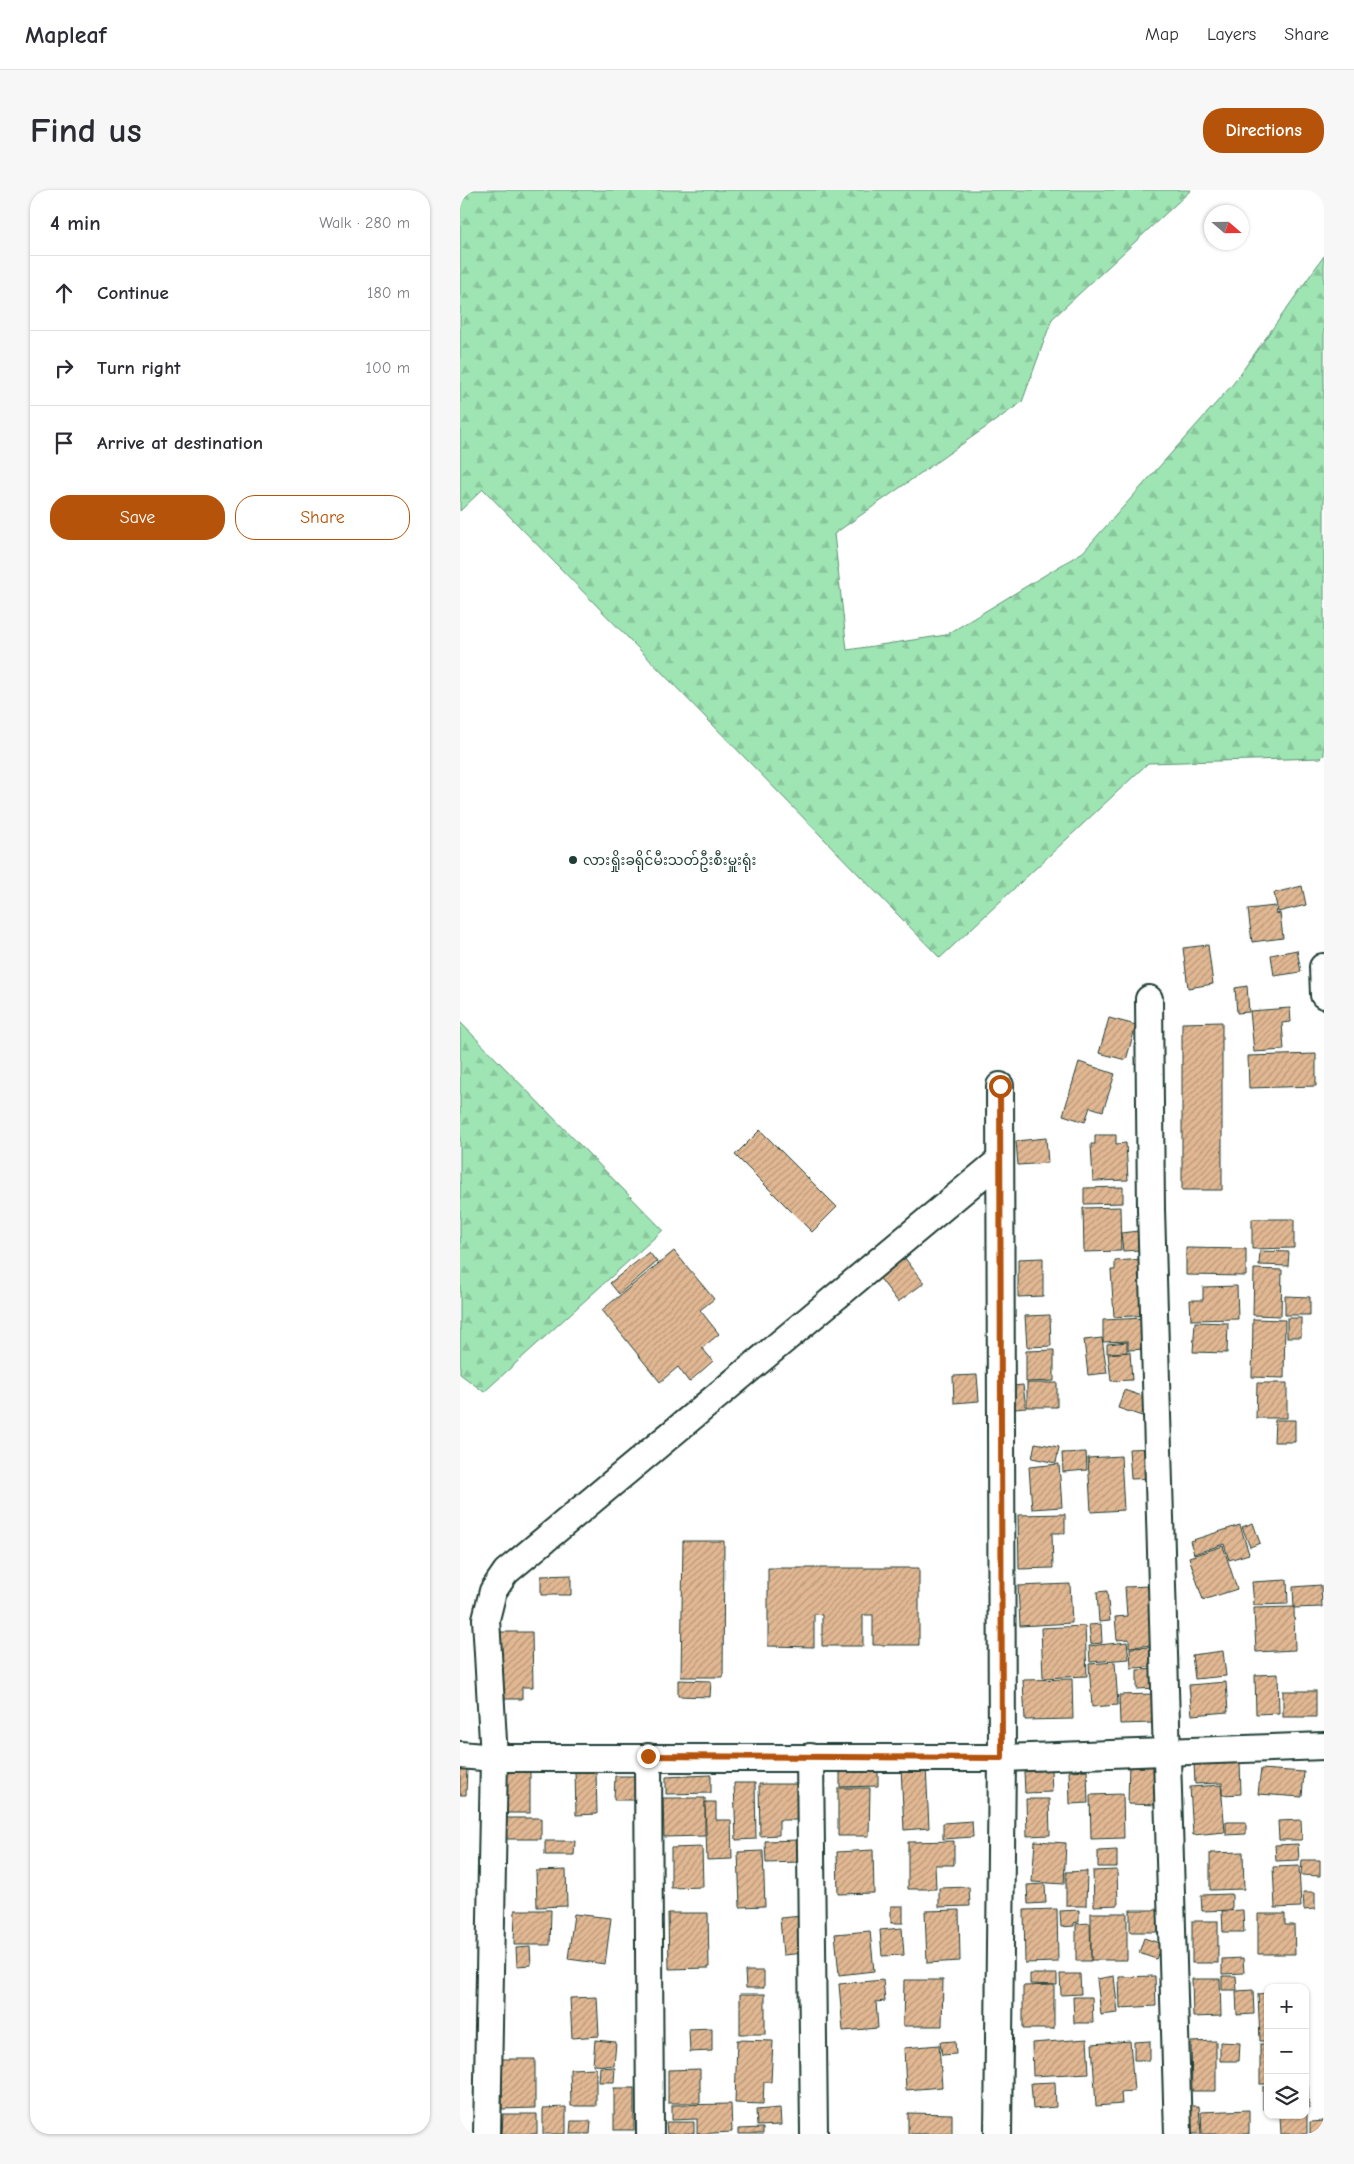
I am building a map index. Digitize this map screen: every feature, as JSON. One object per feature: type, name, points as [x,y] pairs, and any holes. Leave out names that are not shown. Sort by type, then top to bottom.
[{"type":"street","points":[[1323,968],[1324,995]]},
{"type":"street","points":[[1149,999],[1151,1209],[1178,2134]]},
{"type":"street","points":[[998,2134],[1002,1758],[1000,1086]]},
{"type":"street","points":[[487,2134],[494,1758],[486,1619],[493,1590],[506,1572],[1000,1160]]},
{"type":"street","points":[[460,1755],[494,1758],[648,1756],[1002,1758],[1324,1746]]},
{"type":"street","points":[[648,1756],[650,2134]]},
{"type":"street","points":[[810,1757],[814,2134]]},
{"type":"green space","points":[[460,190],[1191,190],[1052,319],[1022,402],[834,534],[847,650],[946,635],[1083,552],[1233,384],[1324,256],[1324,755],[1321,758],[1148,763],[940,958],[483,489],[460,511]]},
{"type":"green space","points":[[460,1022],[663,1230],[484,1392],[460,1374]]},
{"type":"building","points":[[1302,886],[1306,905],[1278,912],[1274,893]]},
{"type":"building","points":[[1275,906],[1276,914],[1280,913],[1283,938],[1252,942],[1248,909]]},
{"type":"building","points":[[1208,945],[1213,984],[1188,988],[1183,948]]},
{"type":"building","points":[[1297,950],[1301,972],[1274,976],[1271,955]]},
{"type":"building","points":[[1247,986],[1249,1012],[1237,1013],[1235,988]]},
{"type":"building","points":[[1290,1008],[1291,1022],[1282,1023],[1284,1050],[1254,1052],[1250,1011]]},
{"type":"building","points":[[1109,1018],[1136,1025],[1126,1060],[1099,1053]]},
{"type":"building","points":[[1222,1022],[1222,1190],[1182,1190],[1182,1023]]},
{"type":"building","points":[[1316,1054],[1316,1086],[1249,1088],[1248,1056]]},
{"type":"building","points":[[1079,1062],[1115,1074],[1103,1111],[1090,1107],[1085,1122],[1063,1115]]},
{"type":"building","points":[[760,1130],[837,1207],[812,1232],[735,1155]]},
{"type":"building","points":[[1095,1135],[1116,1135],[1116,1144],[1126,1143],[1128,1180],[1093,1181],[1091,1144],[1095,1144]]},
{"type":"building","points":[[1046,1138],[1048,1163],[1018,1165],[1016,1141]]},
{"type":"building","points":[[1123,1187],[1123,1203],[1084,1204],[1084,1188]]},
{"type":"building","points":[[1120,1207],[1121,1251],[1084,1252],[1083,1208]]},
{"type":"building","points":[[1252,1219],[1294,1219],[1294,1248],[1252,1249]]},
{"type":"building","points":[[1138,1231],[1140,1250],[1123,1251],[1121,1233]]},
{"type":"building","points":[[1186,1248],[1246,1249],[1246,1276],[1186,1275]]},
{"type":"building","points":[[674,1251],[714,1299],[700,1310],[719,1334],[702,1348],[713,1361],[689,1382],[678,1367],[660,1382],[602,1310]]},
{"type":"building","points":[[1260,1251],[1289,1252],[1288,1266],[1259,1265]]},
{"type":"building","points":[[649,1252],[657,1262],[619,1294],[610,1283]]},
{"type":"building","points":[[904,1257],[924,1283],[898,1302],[879,1277]]},
{"type":"building","points":[[1043,1258],[1043,1296],[1018,1297],[1018,1259]]},
{"type":"building","points":[[1144,1259],[1152,1315],[1114,1317],[1111,1270],[1115,1270],[1115,1261]]},
{"type":"building","points":[[1254,1269],[1282,1270],[1281,1316],[1253,1315]]},
{"type":"building","points":[[1237,1286],[1238,1319],[1191,1320],[1190,1300],[1203,1300],[1203,1287]]},
{"type":"building","points":[[1285,1296],[1310,1297],[1310,1315],[1285,1315]]},
{"type":"building","points":[[1050,1315],[1051,1346],[1027,1347],[1025,1316]]},
{"type":"building","points":[[1145,1318],[1146,1349],[1128,1350],[1128,1341],[1103,1342],[1103,1320]]},
{"type":"building","points":[[1287,1318],[1301,1318],[1301,1337],[1287,1337]]},
{"type":"building","points":[[1253,1319],[1285,1320],[1284,1378],[1252,1377]]},
{"type":"building","points":[[1195,1322],[1228,1323],[1227,1353],[1193,1352]]},
{"type":"building","points":[[1102,1338],[1107,1373],[1088,1375],[1084,1340]]},
{"type":"building","points":[[1127,1342],[1127,1352],[1107,1353],[1107,1344]]},
{"type":"building","points":[[1054,1350],[1054,1381],[1026,1382],[1026,1351]]},
{"type":"building","points":[[1130,1352],[1132,1380],[1111,1381],[1108,1354]]},
{"type":"building","points":[[977,1375],[979,1401],[954,1403],[953,1376]]},
{"type":"building","points":[[1027,1383],[1057,1383],[1057,1407],[1027,1407]]},
{"type":"building","points":[[1257,1383],[1287,1383],[1287,1418],[1256,1418]]},
{"type":"building","points":[[1023,1385],[1026,1408],[1015,1409],[1013,1386]]},
{"type":"building","points":[[1124,1390],[1151,1399],[1145,1417],[1118,1408]]},
{"type":"building","points":[[1275,1420],[1295,1420],[1295,1442],[1274,1442]]},
{"type":"building","points":[[1035,1443],[1059,1447],[1056,1463],[1032,1458]]},
{"type":"building","points":[[1155,1448],[1157,1478],[1131,1479],[1129,1449]]},
{"type":"building","points":[[1086,1452],[1087,1470],[1063,1472],[1062,1453]]},
{"type":"building","points":[[1121,1456],[1124,1510],[1091,1512],[1088,1458]]},
{"type":"building","points":[[1059,1464],[1062,1507],[1032,1509],[1029,1467]]},
{"type":"building","points":[[1065,1514],[1065,1533],[1052,1533],[1053,1568],[1019,1569],[1018,1515]]},
{"type":"building","points":[[1253,1523],[1260,1543],[1250,1547],[1242,1527]]},
{"type":"building","points":[[1240,1525],[1249,1554],[1229,1560],[1224,1544],[1194,1554],[1190,1541]]},
{"type":"building","points":[[683,1541],[724,1541],[723,1677],[681,1677]]},
{"type":"building","points":[[1223,1546],[1237,1589],[1203,1600],[1189,1557]]},
{"type":"building","points":[[768,1568],[919,1568],[919,1645],[873,1645],[873,1615],[863,1615],[863,1646],[822,1646],[822,1615],[814,1614],[814,1647],[768,1646]]},
{"type":"building","points":[[571,1575],[571,1595],[541,1595],[541,1576]]},
{"type":"building","points":[[1287,1580],[1288,1604],[1254,1605],[1252,1582]]},
{"type":"building","points":[[1070,1584],[1072,1623],[1020,1626],[1018,1586]]},
{"type":"building","points":[[1321,1585],[1322,1607],[1294,1608],[1293,1587]]},
{"type":"building","points":[[1150,1586],[1155,1645],[1129,1647],[1129,1639],[1117,1640],[1115,1617],[1127,1616],[1125,1587]]},
{"type":"building","points":[[1107,1591],[1110,1621],[1099,1622],[1097,1592]]},
{"type":"building","points":[[1294,1607],[1295,1650],[1256,1652],[1254,1608]]},
{"type":"building","points":[[1101,1624],[1102,1643],[1091,1644],[1089,1625]]},
{"type":"building","points":[[1085,1626],[1087,1676],[1043,1678],[1041,1628]]},
{"type":"building","points":[[498,1632],[532,1632],[533,1687],[522,1687],[522,1699],[499,1699]]},
{"type":"building","points":[[1127,1642],[1129,1659],[1090,1662],[1089,1646]]},
{"type":"building","points":[[1153,1647],[1154,1667],[1131,1668],[1130,1648]]},
{"type":"building","points":[[1223,1651],[1226,1676],[1195,1679],[1192,1655]]},
{"type":"building","points":[[1115,1662],[1118,1705],[1092,1707],[1089,1664]]},
{"type":"building","points":[[1159,1669],[1159,1688],[1137,1689],[1137,1670]]},
{"type":"building","points":[[1278,1674],[1279,1713],[1256,1714],[1255,1675]]},
{"type":"building","points":[[1072,1679],[1073,1719],[1025,1720],[1023,1680]]},
{"type":"building","points":[[678,1680],[711,1681],[710,1697],[678,1696]]},
{"type":"building","points":[[1226,1682],[1228,1712],[1192,1715],[1189,1685]]},
{"type":"building","points":[[1283,1691],[1316,1691],[1316,1717],[1283,1717]]},
{"type":"building","points":[[1153,1694],[1153,1723],[1120,1724],[1119,1695]]},
{"type":"building","points":[[1129,1760],[1159,1761],[1158,1805],[1128,1804]]},
{"type":"building","points":[[1240,1762],[1241,1794],[1222,1795],[1222,1783],[1195,1784],[1194,1764]]},
{"type":"building","points":[[926,1766],[929,1828],[904,1830],[901,1767]]},
{"type":"building","points":[[460,1767],[467,1768],[466,1795],[460,1795]]},
{"type":"building","points":[[1261,1769],[1304,1772],[1302,1797],[1258,1794]]},
{"type":"building","points":[[1051,1770],[1052,1792],[1025,1793],[1024,1771]]},
{"type":"building","points":[[1087,1770],[1088,1803],[1070,1804],[1069,1771]]},
{"type":"building","points":[[504,1771],[530,1771],[530,1813],[504,1813]]},
{"type":"building","points":[[575,1771],[596,1771],[597,1814],[576,1815]]},
{"type":"building","points":[[840,1772],[878,1772],[878,1786],[840,1787]]},
{"type":"building","points":[[711,1775],[711,1793],[666,1794],[666,1777]]},
{"type":"building","points":[[615,1776],[635,1776],[635,1800],[614,1800]]},
{"type":"building","points":[[734,1783],[755,1783],[756,1839],[736,1840]]},
{"type":"building","points":[[759,1784],[798,1784],[798,1820],[779,1820],[779,1835],[760,1836]]},
{"type":"building","points":[[1221,1785],[1225,1832],[1193,1835],[1190,1787]]},
{"type":"building","points":[[838,1788],[870,1788],[869,1836],[838,1836]]},
{"type":"building","points":[[1123,1794],[1124,1838],[1091,1839],[1090,1795]]},
{"type":"building","points":[[663,1798],[705,1798],[705,1836],[664,1837]]},
{"type":"building","points":[[1026,1799],[1049,1799],[1050,1835],[1027,1836]]},
{"type":"building","points":[[705,1802],[716,1802],[716,1820],[731,1820],[732,1859],[707,1860]]},
{"type":"building","points":[[506,1818],[541,1818],[541,1839],[506,1839]]},
{"type":"building","points":[[1301,1820],[1302,1840],[1279,1840],[1278,1821]]},
{"type":"building","points":[[972,1821],[973,1837],[943,1839],[943,1823]]},
{"type":"building","points":[[1226,1822],[1246,1822],[1246,1834],[1226,1835]]},
{"type":"building","points":[[799,1840],[800,1862],[766,1863],[765,1841]]},
{"type":"building","points":[[545,1841],[575,1841],[574,1855],[545,1855]]},
{"type":"building","points":[[954,1841],[954,1865],[935,1865],[936,1889],[908,1889],[908,1842]]},
{"type":"building","points":[[1035,1841],[1066,1843],[1064,1884],[1032,1882]]},
{"type":"building","points":[[1298,1844],[1299,1860],[1276,1861],[1275,1845]]},
{"type":"building","points":[[702,1847],[703,1887],[671,1888],[671,1848]]},
{"type":"building","points":[[873,1850],[874,1893],[838,1894],[837,1852]]},
{"type":"building","points":[[1117,1850],[1117,1867],[1098,1867],[1098,1851]]},
{"type":"building","points":[[763,1851],[765,1906],[740,1907],[738,1852]]},
{"type":"building","points":[[1243,1852],[1244,1889],[1210,1890],[1210,1853]]},
{"type":"building","points":[[1302,1860],[1320,1860],[1320,1876],[1301,1875]]},
{"type":"building","points":[[1299,1866],[1301,1907],[1275,1908],[1273,1867]]},
{"type":"building","points":[[566,1870],[567,1906],[537,1907],[536,1871]]},
{"type":"building","points":[[1117,1870],[1118,1905],[1094,1906],[1093,1871]]},
{"type":"building","points":[[1087,1871],[1086,1906],[1066,1906],[1066,1872]]},
{"type":"building","points":[[1045,1884],[1046,1903],[1028,1904],[1027,1885]]},
{"type":"building","points":[[969,1887],[970,1906],[939,1907],[939,1888]]},
{"type":"building","points":[[1303,1892],[1315,1892],[1315,1909],[1304,1910]]},
{"type":"building","points":[[1232,1894],[1232,1910],[1202,1911],[1201,1895]]},
{"type":"building","points":[[891,1906],[903,1906],[903,1923],[891,1923]]},
{"type":"building","points":[[1057,1909],[1058,1962],[1025,1963],[1024,1910]]},
{"type":"building","points":[[515,1910],[551,1910],[550,1945],[514,1945]]},
{"type":"building","points":[[959,1910],[960,1961],[927,1963],[925,1911]]},
{"type":"building","points":[[1079,1910],[1079,1922],[1074,1923],[1074,1926],[1061,1927],[1060,1911]]},
{"type":"building","points":[[1130,1910],[1159,1910],[1159,1932],[1130,1932]]},
{"type":"building","points":[[1243,1910],[1244,1932],[1223,1932],[1222,1911]]},
{"type":"building","points":[[668,1913],[708,1913],[709,1968],[669,1969]]},
{"type":"building","points":[[1091,1913],[1127,1913],[1127,1960],[1091,1960]]},
{"type":"building","points":[[574,1914],[611,1918],[605,1964],[568,1959]]},
{"type":"building","points":[[1258,1914],[1285,1914],[1285,1925],[1294,1925],[1295,1954],[1258,1954]]},
{"type":"building","points":[[802,1916],[805,1953],[783,1955],[780,1918]]},
{"type":"building","points":[[1192,1921],[1218,1921],[1218,1963],[1192,1963]]},
{"type":"building","points":[[1090,1923],[1091,1961],[1076,1961],[1076,1924]]},
{"type":"building","points":[[902,1928],[904,1955],[882,1956],[880,1930]]},
{"type":"building","points":[[870,1931],[874,1971],[839,1975],[835,1934]]},
{"type":"building","points":[[1144,1938],[1162,1944],[1156,1959],[1139,1953]]},
{"type":"building","points":[[530,1947],[531,1965],[517,1966],[516,1948]]},
{"type":"building","points":[[1243,1958],[1244,1973],[1222,1974],[1222,1959]]},
{"type":"building","points":[[745,1971],[764,1971],[764,1988],[746,1988]]},
{"type":"building","points":[[1030,1974],[1057,1974],[1057,1985],[1030,1984]]},
{"type":"building","points":[[1060,1974],[1080,1974],[1081,1994],[1061,1995]]},
{"type":"building","points":[[1114,1976],[1118,2013],[1101,2015],[1097,1979]]},
{"type":"building","points":[[1155,1976],[1156,2006],[1120,2008],[1119,1977]]},
{"type":"building","points":[[1222,1976],[1236,1976],[1237,1990],[1222,1990]]},
{"type":"building","points":[[1192,1979],[1220,1979],[1221,2016],[1193,2017]]},
{"type":"building","points":[[883,1980],[885,2001],[876,2002],[878,2028],[843,2031],[839,1984]]},
{"type":"building","points":[[904,1980],[943,1980],[942,2026],[903,2026]]},
{"type":"building","points":[[1054,1985],[1054,2029],[1023,2029],[1023,1986]]},
{"type":"building","points":[[1253,1990],[1254,2014],[1237,2015],[1236,1991]]},
{"type":"building","points":[[1264,1993],[1264,2041],[1260,2041],[1258,1994]]},
{"type":"building","points":[[740,1994],[765,1994],[765,2034],[740,2034]]},
{"type":"building","points":[[597,1997],[599,2036],[572,2038],[570,1998]]},
{"type":"building","points":[[1073,1997],[1092,1997],[1093,2023],[1074,2023]]},
{"type":"building","points":[[712,2028],[712,2051],[690,2052],[689,2029]]},
{"type":"building","points":[[1087,2039],[1089,2073],[1033,2076],[1032,2043]]},
{"type":"building","points":[[595,2040],[616,2042],[614,2066],[593,2065]]},
{"type":"building","points":[[737,2040],[773,2041],[771,2082],[764,2082],[763,2104],[735,2103]]},
{"type":"building","points":[[955,2041],[956,2054],[942,2055],[940,2042]]},
{"type":"building","points":[[1130,2041],[1134,2091],[1121,2092],[1122,2104],[1096,2106],[1092,2044]]},
{"type":"building","points":[[1150,2041],[1150,2060],[1134,2060],[1134,2042]]},
{"type":"building","points":[[1216,2041],[1216,2091],[1192,2091],[1191,2042]]},
{"type":"building","points":[[1220,2042],[1240,2043],[1239,2061],[1220,2061]]},
{"type":"building","points":[[1260,2044],[1264,2044],[1264,2084],[1260,2084]]},
{"type":"building","points":[[939,2045],[942,2087],[906,2090],[904,2048]]},
{"type":"building","points":[[502,2059],[535,2059],[535,2108],[502,2109]]},
{"type":"building","points":[[600,2067],[615,2068],[614,2082],[599,2082]]},
{"type":"building","points":[[596,2068],[596,2106],[571,2106],[570,2069]]},
{"type":"building","points":[[700,2069],[700,2103],[668,2103],[668,2070]]},
{"type":"building","points":[[1055,2082],[1056,2107],[1033,2109],[1031,2083]]},
{"type":"building","points":[[1263,2087],[1264,2087],[1264,2109]]},
{"type":"building","points":[[614,2088],[634,2088],[634,2130],[614,2130]]},
{"type":"building","points":[[731,2104],[732,2132],[697,2134],[697,2119],[672,2120],[672,2105]]},
{"type":"building","points":[[1190,2106],[1199,2106],[1201,2134],[1192,2134]]},
{"type":"building","points":[[566,2107],[566,2134],[543,2134],[543,2108]]},
{"type":"building","points":[[780,2108],[781,2125],[757,2126],[756,2110]]},
{"type":"building","points":[[1249,2110],[1249,2134],[1202,2134],[1201,2112]]},
{"type":"building","points":[[908,2113],[952,2114],[952,2134],[908,2134]]},
{"type":"building","points":[[503,2114],[537,2114],[537,2134],[502,2134]]},
{"type":"building","points":[[1280,2119],[1307,2119],[1307,2134],[1281,2134]]},
{"type":"building","points":[[571,2121],[591,2121],[590,2134],[570,2134]]},
{"type":"building","points":[[1324,2121],[1324,2134],[1310,2134],[1310,2122]]},
{"type":"building","points":[[666,2122],[694,2122],[694,2134],[667,2134]]},
{"type":"building","points":[[763,2128],[763,2134],[738,2134],[738,2129]]},
{"type":"place","name":"လားရှိုးခရိုင်မီးသတ်ဦးစီးမှူးရုံး","points":[[573,860]]},
{"type":"route","points":[[648,1756],[1002,1758],[1000,1086]]}]
